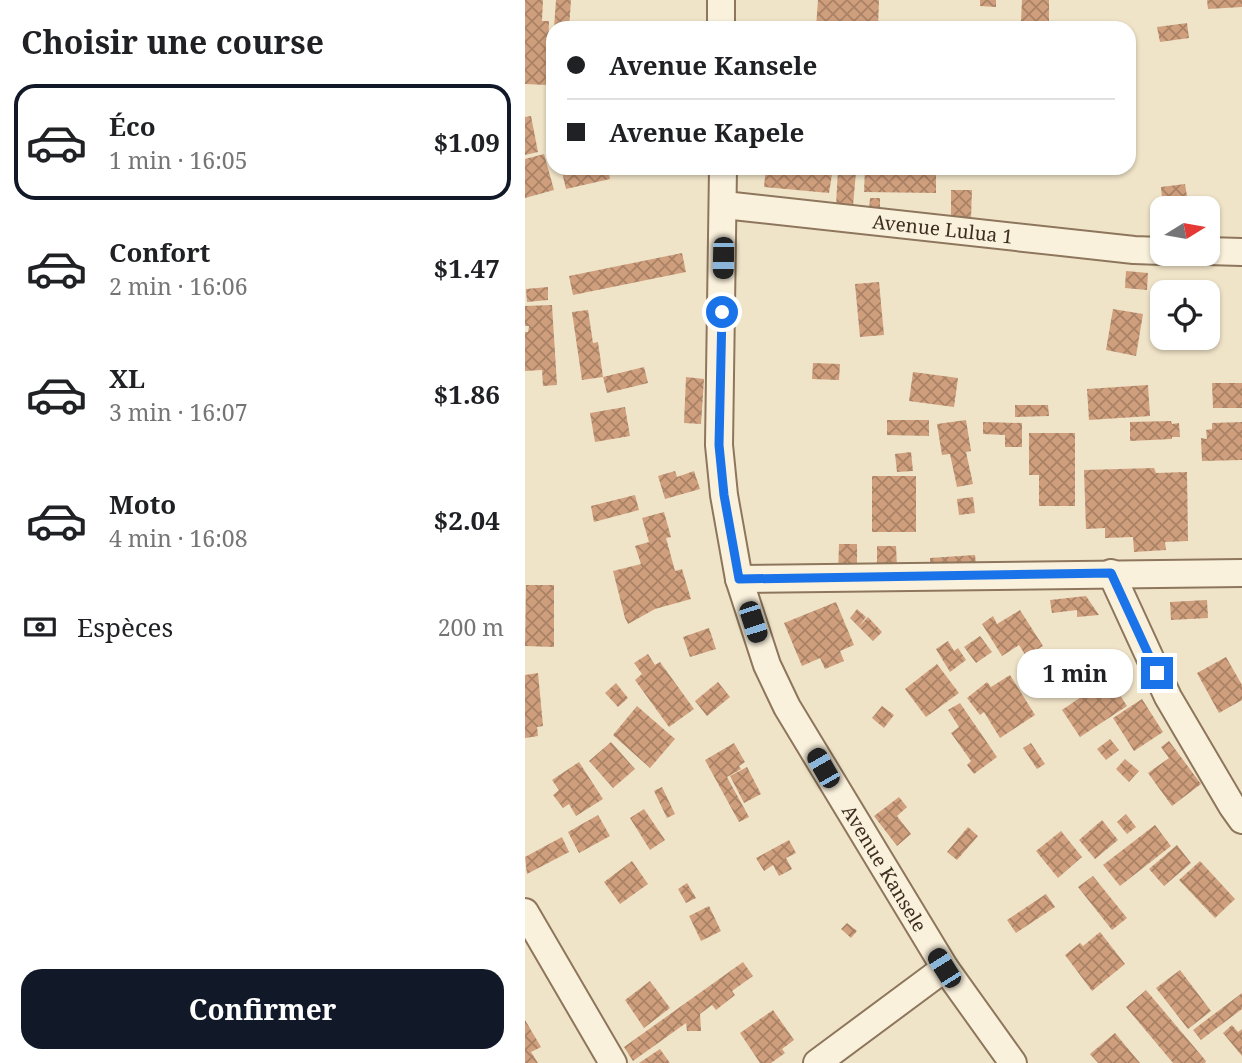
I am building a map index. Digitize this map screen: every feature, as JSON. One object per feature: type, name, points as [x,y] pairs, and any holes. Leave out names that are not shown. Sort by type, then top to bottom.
[{"type":"street","points":[[720,0],[721,21]]},
{"type":"street","name":"Avenue Kansele","points":[[723,175],[719,445],[724,495],[739,579],[768,666],[787,707],[944,968],[1013,1063]]},
{"type":"street","name":"Avenue Lulua 1","points":[[724,205],[1150,251]]},
{"type":"street","points":[[1220,251],[1242,252]]},
{"type":"street","points":[[1111,573],[1168,697],[1242,820]]},
{"type":"street","points":[[739,579],[1242,573]]},
{"type":"street","points":[[525,912],[614,1063]]},
{"type":"street","points":[[817,1063],[944,968]]},
{"type":"building","points":[[525,0],[543,0],[542,21],[546,21],[546,85],[525,84]]},
{"type":"building","points":[[556,0],[571,0],[570,21],[554,21]]},
{"type":"building","points":[[818,0],[879,0],[878,21],[816,21]]},
{"type":"building","points":[[980,0],[996,0],[996,7],[980,6]]},
{"type":"building","points":[[1022,0],[1049,0],[1049,21],[1021,21]]},
{"type":"building","points":[[1207,0],[1242,0],[1242,7],[1208,9]]},
{"type":"building","points":[[1187,23],[1189,38],[1160,42],[1157,27]]},
{"type":"building","points":[[531,116],[538,152],[525,155],[525,117]]},
{"type":"building","points":[[544,154],[546,175],[550,175],[554,190],[525,198],[525,159]]},
{"type":"building","points":[[563,175],[609,175],[610,179],[566,189]]},
{"type":"building","points":[[765,175],[832,175],[829,193],[764,187]]},
{"type":"building","points":[[838,175],[856,175],[853,206],[836,205]]},
{"type":"building","points":[[865,175],[936,175],[936,193],[864,192]]},
{"type":"building","points":[[1185,184],[1187,196],[1162,196],[1161,187]]},
{"type":"building","points":[[951,190],[972,190],[971,218],[951,217]]},
{"type":"building","points":[[870,198],[880,198],[880,211],[869,211]]},
{"type":"building","points":[[682,253],[686,272],[573,295],[569,276]]},
{"type":"building","points":[[1126,271],[1148,273],[1147,290],[1125,288]]},
{"type":"building","points":[[879,282],[884,335],[860,337],[855,284]]},
{"type":"building","points":[[548,287],[548,300],[527,302],[526,289]]},
{"type":"building","points":[[552,305],[557,385],[543,386],[542,370],[525,371],[525,332],[528,332],[529,326],[525,326],[525,306]]},
{"type":"building","points":[[1113,309],[1143,314],[1136,356],[1106,350]]},
{"type":"building","points":[[588,310],[593,343],[598,342],[603,377],[582,380],[572,312]]},
{"type":"building","points":[[813,363],[840,364],[839,380],[812,379]]},
{"type":"building","points":[[644,367],[648,383],[607,393],[603,377]]},
{"type":"building","points":[[913,372],[958,378],[954,407],[909,401]]},
{"type":"building","points":[[686,377],[704,379],[701,424],[684,423]]},
{"type":"building","points":[[1212,383],[1242,383],[1242,408],[1213,408]]},
{"type":"building","points":[[1148,385],[1150,416],[1089,420],[1087,389]]},
{"type":"building","points":[[1015,405],[1048,405],[1049,416],[1015,417]]},
{"type":"building","points":[[625,407],[630,436],[595,442],[590,413]]},
{"type":"building","points":[[887,420],[929,420],[929,436],[887,435]]},
{"type":"building","points":[[966,420],[971,451],[966,452],[973,484],[957,487],[950,454],[942,455],[937,424]]},
{"type":"building","points":[[1171,421],[1172,424],[1179,423],[1180,437],[1130,441],[1130,422]]},
{"type":"building","points":[[983,422],[1022,423],[1022,447],[1005,447],[1005,435],[983,434]]},
{"type":"building","points":[[1242,422],[1242,460],[1202,461],[1201,438],[1207,439],[1206,430],[1212,429],[1212,423]]},
{"type":"building","points":[[1029,433],[1075,433],[1075,506],[1039,506],[1039,475],[1029,475]]},
{"type":"building","points":[[911,452],[913,471],[897,472],[895,454]]},
{"type":"building","points":[[1154,468],[1156,473],[1187,472],[1188,541],[1165,542],[1166,550],[1134,552],[1133,537],[1105,538],[1105,528],[1086,529],[1084,470]]},
{"type":"building","points":[[675,471],[677,477],[694,471],[700,489],[665,499],[658,476]]},
{"type":"building","points":[[872,476],[916,476],[916,532],[872,532]]},
{"type":"building","points":[[635,495],[639,510],[594,522],[591,506]]},
{"type":"building","points":[[973,497],[975,513],[959,515],[957,499]]},
{"type":"building","points":[[664,512],[671,537],[666,538],[675,571],[682,569],[691,599],[655,609],[628,624],[613,571],[641,564],[635,546],[649,542],[642,518]]},
{"type":"building","points":[[839,544],[857,544],[857,576],[838,575]]},
{"type":"building","points":[[877,546],[896,546],[897,567],[877,567]]},
{"type":"building","points":[[975,555],[977,574],[931,572],[930,558]]},
{"type":"building","points":[[526,585],[554,585],[554,647],[525,646]]},
{"type":"building","points":[[1086,596],[1099,615],[1077,617],[1077,610],[1052,613],[1050,600]]},
{"type":"building","points":[[1207,600],[1208,618],[1171,620],[1170,602]]},
{"type":"building","points":[[836,602],[854,645],[840,651],[844,661],[825,669],[820,658],[802,666],[784,623]]},
{"type":"building","points":[[857,609],[866,617],[859,626],[868,617],[882,632],[873,641],[850,618]]},
{"type":"building","points":[[1020,610],[1043,646],[1026,656],[1019,645],[1002,656],[982,624],[993,616],[997,624]]},
{"type":"building","points":[[709,628],[716,649],[690,657],[683,637]]},
{"type":"building","points":[[980,636],[992,652],[976,663],[964,647]]},
{"type":"building","points":[[948,641],[954,651],[958,648],[966,660],[950,672],[936,649]]},
{"type":"building","points":[[648,654],[655,665],[660,662],[694,709],[669,727],[635,680],[642,674],[634,663]]},
{"type":"building","points":[[1226,657],[1242,685],[1242,700],[1219,713],[1197,673]]},
{"type":"building","points":[[937,664],[959,693],[926,717],[905,689]]},
{"type":"building","points":[[538,673],[543,726],[537,727],[538,736],[525,738],[525,675]]},
{"type":"building","points":[[1010,675],[1035,715],[1000,738],[984,712],[980,715],[967,698],[987,682],[991,687]]},
{"type":"building","points":[[1109,678],[1127,706],[1080,737],[1062,710]]},
{"type":"building","points":[[718,682],[730,697],[707,716],[695,701]]},
{"type":"building","points":[[616,683],[628,698],[618,707],[605,693]]},
{"type":"building","points":[[1142,699],[1163,732],[1134,751],[1113,718]]},
{"type":"building","points":[[960,703],[997,757],[974,774],[967,765],[971,761],[951,733],[959,727],[948,710]]},
{"type":"building","points":[[637,706],[675,739],[650,768],[613,735]]},
{"type":"building","points":[[882,706],[894,715],[884,728],[872,718]]},
{"type":"building","points":[[1110,739],[1119,750],[1106,760],[1097,749]]},
{"type":"building","points":[[1169,741],[1201,784],[1172,806],[1148,773],[1169,758],[1161,747]]},
{"type":"building","points":[[611,742],[635,769],[613,788],[589,761]]},
{"type":"building","points":[[734,743],[745,762],[739,766],[741,769],[727,777],[749,817],[739,822],[705,760]]},
{"type":"building","points":[[1031,743],[1045,764],[1037,769],[1023,748]]},
{"type":"building","points":[[1125,759],[1139,771],[1129,782],[1116,769]]},
{"type":"building","points":[[579,762],[603,799],[576,816],[569,804],[563,808],[553,795],[559,790],[552,780]]},
{"type":"building","points":[[747,767],[761,794],[744,803],[730,776]]},
{"type":"building","points":[[662,787],[675,814],[667,818],[654,791]]},
{"type":"building","points":[[899,797],[907,807],[897,816],[911,834],[897,846],[874,816]]},
{"type":"building","points":[[644,809],[665,840],[650,850],[630,818]]},
{"type":"building","points":[[1126,814],[1136,827],[1127,834],[1117,822]]},
{"type":"building","points":[[598,815],[610,836],[579,853],[568,832]]},
{"type":"building","points":[[1102,820],[1118,840],[1095,859],[1079,840]]},
{"type":"building","points":[[1155,825],[1171,846],[1120,886],[1103,865]]},
{"type":"building","points":[[968,827],[978,836],[957,860],[947,852]]},
{"type":"building","points":[[1061,831],[1082,857],[1058,878],[1036,851]]},
{"type":"building","points":[[562,837],[569,852],[527,874],[525,857]]},
{"type":"building","points":[[789,840],[796,853],[786,858],[792,869],[779,876],[773,865],[764,871],[756,858]]},
{"type":"building","points":[[1177,845],[1191,863],[1164,886],[1149,869]]},
{"type":"building","points":[[632,861],[648,884],[620,904],[604,882]]},
{"type":"building","points":[[1200,861],[1235,899],[1215,918],[1179,880]]},
{"type":"building","points":[[1093,876],[1127,918],[1112,930],[1078,887]]},
{"type":"building","points":[[687,883],[696,898],[686,903],[678,889]]},
{"type":"building","points":[[1046,894],[1055,907],[1016,933],[1007,920]]},
{"type":"building","points":[[709,906],[721,931],[701,941],[689,916]]},
{"type":"building","points":[[847,923],[857,931],[851,938],[841,929]]},
{"type":"building","points":[[1100,932],[1125,964],[1092,991],[1065,955],[1080,943],[1083,946]]},
{"type":"building","points":[[743,962],[753,976],[732,991],[735,995],[716,1010],[712,1005],[700,1014],[701,1031],[687,1031],[686,1023],[633,1061],[624,1047]]},
{"type":"building","points":[[1180,970],[1211,1011],[1188,1029],[1156,988]]},
{"type":"building","points":[[650,981],[670,1008],[644,1028],[625,1000]]},
{"type":"building","points":[[1146,990],[1205,1063],[1173,1063],[1126,1007]]},
{"type":"building","points":[[1242,993],[1242,1009],[1201,1040],[1193,1030]]},
{"type":"building","points":[[773,1010],[794,1040],[782,1049],[785,1053],[771,1063],[760,1063],[740,1033]]},
{"type":"building","points":[[525,1020],[541,1047],[531,1052],[538,1063],[525,1063]]},
{"type":"building","points":[[1232,1025],[1238,1032],[1242,1029],[1242,1056],[1223,1033]]},
{"type":"building","points":[[1115,1033],[1140,1063],[1098,1063],[1090,1054]]},
{"type":"building","points":[[660,1049],[670,1063],[639,1063]]},
{"type":"route","points":[[722,312],[719,445],[731,544],[739,579],[1111,573],[1157,673]]}]
